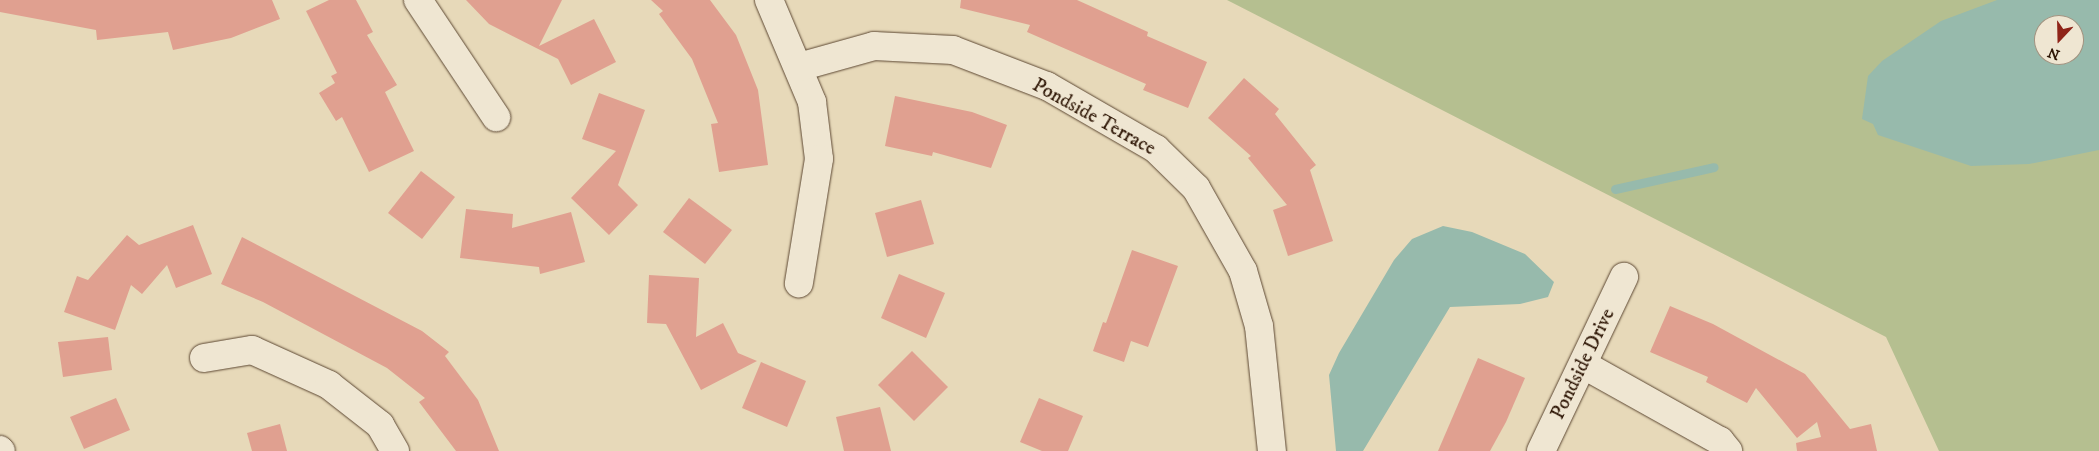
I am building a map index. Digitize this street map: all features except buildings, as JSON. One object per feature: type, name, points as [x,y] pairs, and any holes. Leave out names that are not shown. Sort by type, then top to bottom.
[{"type":"street","points":[[418,0],[496,117]]},
{"type":"street","points":[[769,0],[799,67],[812,102],[819,159],[800,283]]},
{"type":"street","name":"Pondside Terrace","points":[[799,67],[874,46],[953,50],[1047,86],[1156,149],[1196,188],[1243,271],[1259,326],[1272,451]]},
{"type":"street","name":"Pondside Drive","points":[[1541,451],[1584,365],[1624,277]]},
{"type":"street","points":[[204,358],[252,350],[329,385],[380,425],[395,451]]},
{"type":"street","points":[[1584,365],[1720,441],[1728,451]]},
{"type":"green space","points":[[1227,0],[2099,0],[2099,451],[1939,451],[1886,337]]},
{"type":"shaded area","points":[[1997,0],[2099,0],[2099,150],[2029,164],[1971,166],[1878,135],[1873,124],[1862,119],[1868,76],[1882,61],[1941,21]]},
{"type":"shaded area","points":[[1443,226],[1472,232],[1525,254],[1554,282],[1548,297],[1520,304],[1450,307],[1363,451],[1336,451],[1329,375],[1339,353],[1394,260],[1412,239]]},
{"type":"waterway","points":[[1615,189],[1714,167]]}]
